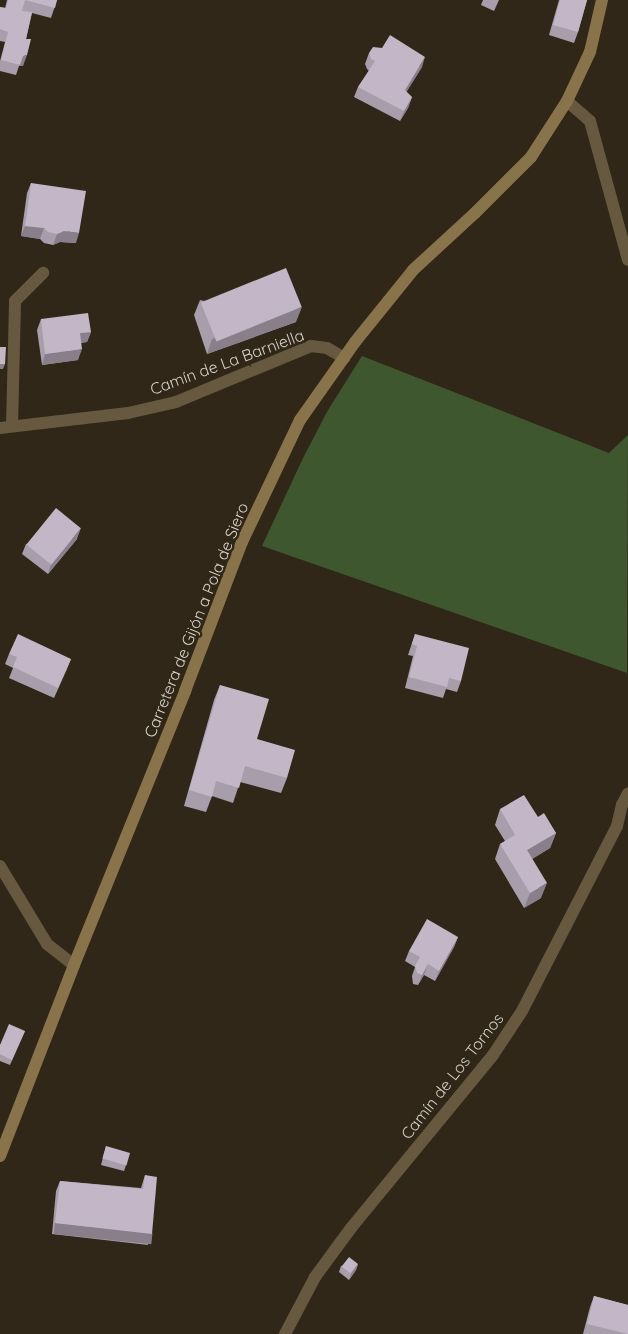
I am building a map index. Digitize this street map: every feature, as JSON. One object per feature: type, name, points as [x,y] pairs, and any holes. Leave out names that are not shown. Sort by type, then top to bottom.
[{"type":"street","name":"Carretera de Gijón a Pola de Siero","points":[[0,1156],[74,965],[185,691],[242,542],[300,420],[344,358],[412,270],[476,213],[531,157],[568,101],[590,52],[602,0]]},
{"type":"street","points":[[568,101],[590,121],[628,260]]},
{"type":"street","points":[[6,427],[15,301],[43,273]]},
{"type":"street","name":"Camín de La Barniella","points":[[6,427],[128,413],[176,402],[311,346],[326,348],[344,358]]},
{"type":"street","name":"Camín de Los Tornos","points":[[285,1334],[315,1277],[351,1228],[493,1055],[522,1011],[617,826],[622,805],[628,792]]},
{"type":"street","points":[[0,866],[47,944],[74,965]]},
{"type":"green space","points":[[362,356],[609,453],[628,435],[627,673],[262,546],[303,458],[328,410]]},
{"type":"building","points":[[8,0],[25,0],[22,11],[32,12],[26,39],[31,39],[27,55],[23,56],[20,65],[1,60],[8,32],[0,29],[0,7],[6,8]]},
{"type":"building","points":[[25,0],[57,0],[55,8]]},
{"type":"building","points":[[560,0],[587,0],[578,32],[553,25]]},
{"type":"building","points":[[390,35],[425,57],[405,90],[412,97],[404,111],[358,87],[375,61],[371,59],[369,53],[373,47],[382,48]]},
{"type":"building","points":[[31,183],[86,191],[79,233],[64,231],[57,234],[48,232],[44,228],[25,226]]},
{"type":"building","points":[[286,268],[302,307],[216,341],[201,302]]},
{"type":"building","points":[[88,313],[91,332],[80,333],[82,349],[45,354],[41,319]]},
{"type":"building","points":[[0,347],[6,347],[5,364],[0,364]]},
{"type":"building","points":[[56,508],[81,528],[51,565],[26,545]]},
{"type":"building","points":[[18,634],[71,659],[58,688],[13,667],[17,657],[9,654]]},
{"type":"building","points":[[415,634],[469,648],[461,681],[449,678],[447,687],[409,677],[417,646],[412,644]]},
{"type":"building","points":[[220,685],[269,699],[257,739],[295,750],[287,778],[245,766],[239,788],[216,781],[212,797],[189,790]]},
{"type":"building","points":[[524,795],[538,817],[544,813],[556,833],[527,850],[547,883],[530,893],[500,844],[515,835],[500,809]]},
{"type":"building","points":[[427,919],[458,937],[439,971],[428,964],[422,975],[417,973],[415,966],[420,957],[409,951]]},
{"type":"building","points":[[9,1024],[25,1031],[12,1060],[0,1054],[0,1045]]},
{"type":"building","points":[[106,1146],[130,1153],[126,1165],[102,1158]]},
{"type":"building","points":[[145,1175],[157,1177],[152,1234],[55,1223],[60,1181],[143,1189]]},
{"type":"building","points":[[349,1257],[358,1264],[350,1273],[342,1266]]},
{"type":"building","points":[[594,1296],[628,1305],[628,1334],[587,1324]]}]
